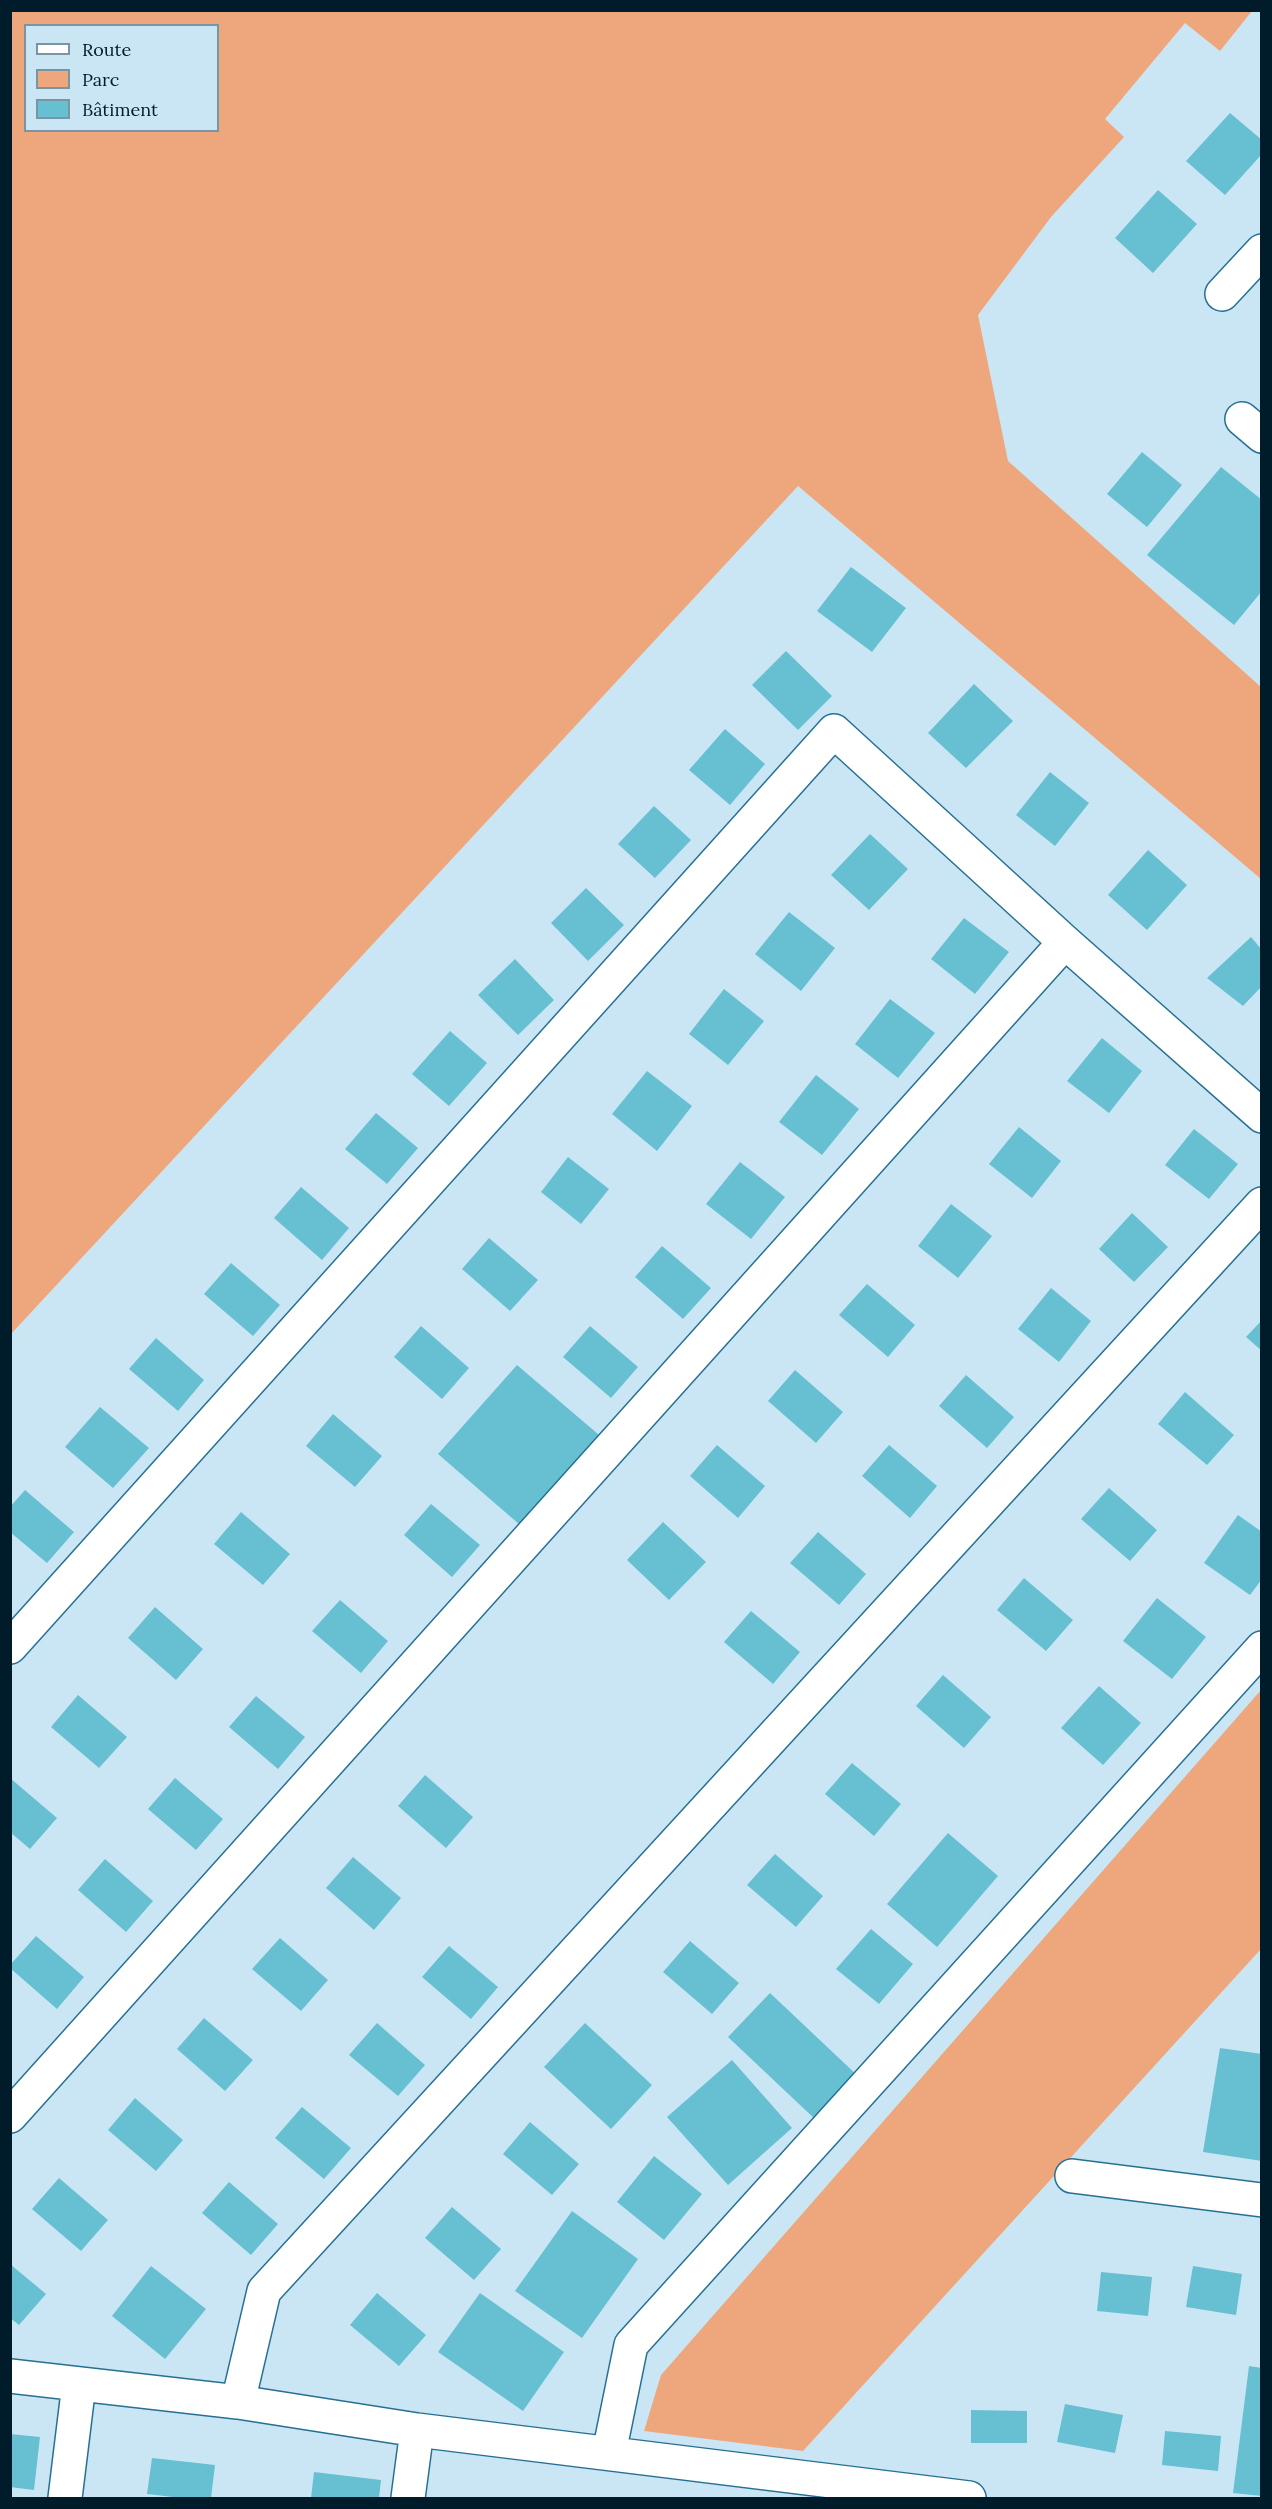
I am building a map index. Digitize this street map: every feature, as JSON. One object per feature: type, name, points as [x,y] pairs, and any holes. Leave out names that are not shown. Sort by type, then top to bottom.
[{"type":"street","points":[[1222,294],[1262,251]]},
{"type":"street","points":[[10,1647],[834,731],[1065,942],[1262,1116]]},
{"type":"street","points":[[10,2116],[1065,942]]},
{"type":"street","points":[[238,2402],[264,2291],[1262,1204]]},
{"type":"street","points":[[609,2452],[631,2345],[1262,1648]]},
{"type":"street","points":[[1072,2176],[1262,2200]]},
{"type":"street","points":[[10,2376],[238,2402],[417,2430],[609,2452],[764,2485],[969,2499]]},
{"type":"street","points":[[65,2499],[79,2384]]},
{"type":"street","points":[[408,2499],[417,2430]]},
{"type":"green space","points":[[11,10],[1252,11],[1220,51],[1185,23],[1105,119],[1124,137],[1051,217],[978,315],[1008,461],[1261,687],[1261,879],[798,486],[11,1334]]},
{"type":"green space","points":[[1261,1690],[1261,1949],[803,2451],[644,2431],[661,2375]]},
{"type":"building","points":[[1230,113],[1262,140],[1262,154],[1225,195],[1186,161]]},
{"type":"building","points":[[1158,190],[1197,224],[1153,273],[1115,238]]},
{"type":"building","points":[[1142,452],[1182,485],[1147,527],[1107,494]]},
{"type":"building","points":[[1221,467],[1262,500],[1262,591],[1234,625],[1147,555]]},
{"type":"building","points":[[851,567],[906,608],[872,652],[817,611]]},
{"type":"building","points":[[786,651],[832,696],[798,730],[752,685]]},
{"type":"building","points":[[974,684],[1013,721],[966,768],[928,733]]},
{"type":"building","points":[[725,729],[765,764],[730,805],[689,770]]},
{"type":"building","points":[[1050,772],[1089,803],[1055,846],[1016,815]]},
{"type":"building","points":[[654,806],[691,840],[655,878],[618,844]]},
{"type":"building","points":[[870,834],[908,869],[869,910],[831,875]]},
{"type":"building","points":[[1148,850],[1187,885],[1147,930],[1108,895]]},
{"type":"building","points":[[586,888],[624,925],[588,961],[551,923]]},
{"type":"building","points":[[789,912],[835,948],[801,991],[755,954]]},
{"type":"building","points":[[964,918],[1009,952],[975,994],[931,959]]},
{"type":"building","points":[[1251,937],[1262,950],[1262,986],[1243,1006],[1207,978]]},
{"type":"building","points":[[515,959],[554,1000],[518,1035],[478,995]]},
{"type":"building","points":[[724,989],[764,1021],[728,1065],[689,1034]]},
{"type":"building","points":[[890,999],[935,1033],[898,1078],[855,1044]]},
{"type":"building","points":[[450,1031],[487,1063],[449,1106],[412,1074]]},
{"type":"building","points":[[1102,1038],[1142,1071],[1109,1113],[1067,1081]]},
{"type":"building","points":[[647,1071],[692,1106],[657,1151],[612,1114]]},
{"type":"building","points":[[816,1075],[859,1109],[822,1155],[779,1122]]},
{"type":"building","points":[[376,1113],[418,1148],[387,1184],[345,1149]]},
{"type":"building","points":[[1019,1127],[1061,1161],[1032,1198],[989,1164]]},
{"type":"building","points":[[1194,1129],[1238,1164],[1209,1199],[1165,1165]]},
{"type":"building","points":[[568,1157],[609,1189],[581,1224],[541,1192]]},
{"type":"building","points":[[740,1162],[785,1197],[751,1239],[706,1204]]},
{"type":"building","points":[[301,1187],[349,1228],[322,1260],[274,1218]]},
{"type":"building","points":[[951,1204],[992,1236],[958,1278],[918,1246]]},
{"type":"building","points":[[1132,1213],[1168,1247],[1134,1282],[1099,1249]]},
{"type":"building","points":[[489,1238],[538,1280],[510,1311],[462,1269]]},
{"type":"building","points":[[662,1246],[711,1288],[683,1319],[635,1277]]},
{"type":"building","points":[[231,1263],[280,1305],[253,1336],[204,1294]]},
{"type":"building","points":[[867,1284],[915,1325],[888,1357],[839,1315]]},
{"type":"building","points":[[1051,1288],[1091,1321],[1059,1362],[1018,1329]]},
{"type":"building","points":[[1262,1320],[1262,1351],[1246,1337]]},
{"type":"building","points":[[421,1326],[469,1368],[442,1399],[394,1357]]},
{"type":"building","points":[[590,1326],[638,1367],[611,1398],[563,1357]]},
{"type":"building","points":[[156,1338],[204,1380],[178,1411],[129,1369]]},
{"type":"building","points":[[517,1365],[605,1440],[527,1531],[438,1454]]},
{"type":"building","points":[[795,1370],[843,1412],[816,1443],[768,1401]]},
{"type":"building","points":[[966,1375],[1014,1417],[987,1448],[939,1406]]},
{"type":"building","points":[[1185,1392],[1234,1435],[1207,1465],[1158,1424]]},
{"type":"building","points":[[100,1407],[149,1448],[113,1488],[65,1447]]},
{"type":"building","points":[[333,1414],[382,1456],[355,1487],[306,1446]]},
{"type":"building","points":[[717,1445],[765,1486],[738,1518],[690,1476]]},
{"type":"building","points":[[889,1445],[937,1486],[910,1518],[862,1476]]},
{"type":"building","points":[[1109,1488],[1157,1530],[1130,1561],[1081,1519]]},
{"type":"building","points":[[25,1490],[74,1532],[47,1563],[10,1532],[10,1507]]},
{"type":"building","points":[[431,1504],[480,1545],[452,1577],[404,1535]]},
{"type":"building","points":[[241,1512],[290,1554],[263,1585],[214,1544]]},
{"type":"building","points":[[1238,1515],[1262,1532],[1262,1579],[1250,1595],[1204,1563]]},
{"type":"building","points":[[663,1522],[706,1562],[669,1600],[627,1560]]},
{"type":"building","points":[[818,1532],[866,1574],[839,1605],[790,1563]]},
{"type":"building","points":[[1024,1578],[1073,1620],[1046,1651],[997,1610]]},
{"type":"building","points":[[1157,1598],[1206,1637],[1172,1679],[1123,1641]]},
{"type":"building","points":[[340,1600],[388,1641],[361,1673],[312,1631]]},
{"type":"building","points":[[155,1607],[203,1649],[176,1680],[128,1638]]},
{"type":"building","points":[[751,1611],[800,1652],[773,1684],[724,1642]]},
{"type":"building","points":[[943,1675],[991,1717],[964,1748],[916,1706]]},
{"type":"building","points":[[1099,1686],[1141,1723],[1103,1765],[1061,1728]]},
{"type":"building","points":[[78,1695],[127,1737],[99,1768],[51,1727]]},
{"type":"building","points":[[256,1696],[305,1737],[278,1769],[229,1727]]},
{"type":"building","points":[[852,1763],[901,1804],[874,1836],[825,1794]]},
{"type":"building","points":[[425,1775],[473,1817],[446,1848],[398,1806]]},
{"type":"building","points":[[10,1778],[57,1818],[30,1849],[10,1832]]},
{"type":"building","points":[[175,1778],[223,1819],[196,1850],[148,1809]]},
{"type":"building","points":[[948,1833],[998,1876],[937,1947],[887,1904]]},
{"type":"building","points":[[775,1854],[823,1896],[796,1927],[747,1885]]},
{"type":"building","points":[[353,1857],[401,1898],[374,1930],[326,1888]]},
{"type":"building","points":[[105,1859],[153,1901],[126,1932],[78,1890]]},
{"type":"building","points":[[871,1929],[913,1964],[879,2004],[836,1969]]},
{"type":"building","points":[[36,1936],[84,1977],[57,2009],[10,1968],[10,1965]]},
{"type":"building","points":[[280,1938],[328,1980],[301,2011],[252,1969]]},
{"type":"building","points":[[690,1941],[739,1983],[712,2014],[663,1972]]},
{"type":"building","points":[[449,1946],[498,1987],[471,2019],[422,1977]]},
{"type":"building","points":[[770,1993],[859,2077],[817,2121],[728,2037]]},
{"type":"building","points":[[204,2018],[253,2060],[225,2091],[177,2049]]},
{"type":"building","points":[[377,2023],[425,2065],[398,2096],[349,2055]]},
{"type":"building","points":[[585,2023],[652,2085],[611,2129],[544,2067]]},
{"type":"building","points":[[1220,2048],[1262,2054],[1262,2161],[1203,2152]]},
{"type":"building","points":[[732,2060],[792,2128],[728,2185],[667,2117]]},
{"type":"building","points":[[135,2098],[183,2140],[156,2171],[108,2130]]},
{"type":"building","points":[[302,2107],[351,2148],[324,2179],[275,2138]]},
{"type":"building","points":[[530,2122],[579,2164],[552,2195],[503,2154]]},
{"type":"building","points":[[654,2156],[702,2194],[664,2240],[617,2202]]},
{"type":"building","points":[[59,2178],[108,2220],[81,2251],[32,2209]]},
{"type":"building","points":[[229,2182],[278,2224],[251,2255],[202,2213]]},
{"type":"building","points":[[452,2207],[501,2249],[474,2280],[425,2238]]},
{"type":"building","points":[[572,2211],[638,2259],[582,2338],[515,2291]]},
{"type":"building","points":[[10,2264],[46,2294],[19,2325],[10,2318]]},
{"type":"building","points":[[151,2266],[206,2309],[165,2359],[112,2316]]},
{"type":"building","points":[[1193,2266],[1242,2274],[1236,2315],[1186,2307]]},
{"type":"building","points":[[1101,2272],[1152,2277],[1148,2316],[1097,2311]]},
{"type":"building","points":[[377,2293],[426,2335],[399,2366],[350,2325]]},
{"type":"building","points":[[480,2293],[564,2352],[523,2411],[438,2352]]},
{"type":"building","points":[[1249,2366],[1262,2368],[1262,2496],[1233,2493]]},
{"type":"building","points":[[1065,2404],[1123,2415],[1115,2453],[1057,2442]]},
{"type":"building","points":[[971,2410],[1027,2411],[1027,2443],[971,2443]]},
{"type":"building","points":[[1165,2431],[1221,2436],[1218,2471],[1162,2465]]},
{"type":"building","points":[[10,2434],[40,2437],[34,2490],[10,2487]]},
{"type":"building","points":[[152,2458],[215,2465],[211,2498],[182,2498],[147,2494]]},
{"type":"building","points":[[314,2472],[381,2480],[379,2498],[311,2498]]}]
